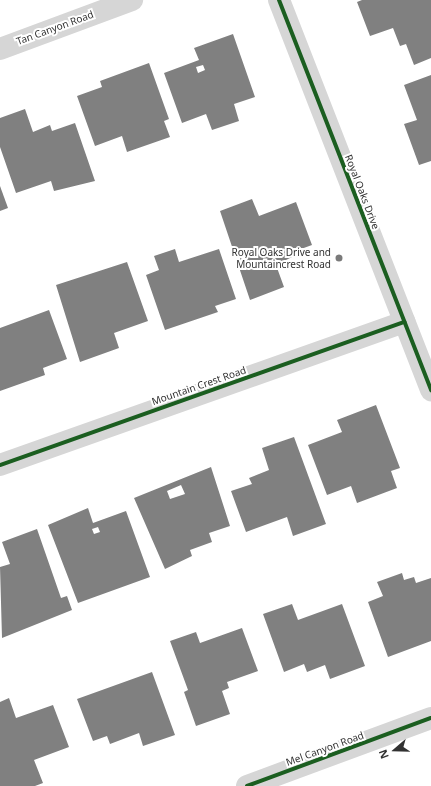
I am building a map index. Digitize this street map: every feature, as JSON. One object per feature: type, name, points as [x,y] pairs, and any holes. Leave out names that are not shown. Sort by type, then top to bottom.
[{"type":"street","name":"Tan Canyon Road","points":[[0,49],[132,0]]},
{"type":"street","name":"Royal Oaks Drive","points":[[279,0],[431,390]]},
{"type":"street","name":"Mountain Crest Road","points":[[0,465],[404,322]]},
{"type":"street","name":"Mel Canyon Road","points":[[247,786],[431,718]]},
{"type":"building","points":[[362,0],[431,0],[431,58],[414,65],[406,44],[400,46],[393,28],[370,36],[357,2]]},
{"type":"building","points":[[233,34],[255,97],[234,104],[239,121],[212,130],[206,114],[182,123],[164,73],[199,60],[194,48]],"holes":[[[203,65],[205,70],[198,73],[196,67]]]},
{"type":"building","points":[[149,63],[169,119],[164,121],[170,137],[127,152],[122,136],[95,146],[77,96],[102,87],[100,81]]},
{"type":"building","points":[[431,75],[431,161],[419,165],[404,124],[417,120],[404,85]]},
{"type":"building","points":[[25,109],[33,132],[50,125],[52,131],[75,123],[95,181],[54,191],[51,181],[16,193],[0,147],[0,118]]},
{"type":"building","points":[[0,186],[8,208],[0,211]]},
{"type":"building","points":[[252,199],[259,216],[296,202],[312,245],[290,253],[292,257],[276,265],[284,287],[250,300],[220,211]]},
{"type":"building","points":[[175,249],[179,262],[219,249],[236,299],[215,306],[218,312],[165,330],[146,275],[159,270],[154,256]]},
{"type":"building","points":[[127,262],[148,321],[114,333],[119,348],[80,362],[56,285]]},
{"type":"building","points":[[49,310],[67,359],[43,368],[45,375],[0,391],[0,328]]},
{"type":"building","points":[[376,405],[400,468],[391,471],[397,488],[357,503],[351,486],[327,495],[308,445],[342,432],[337,420]]},
{"type":"building","points":[[294,437],[326,524],[293,536],[287,517],[246,532],[231,491],[252,484],[249,478],[269,470],[262,448]]},
{"type":"building","points":[[211,467],[230,526],[209,533],[212,542],[190,550],[192,556],[165,569],[134,498]],"holes":[[[181,485],[185,494],[170,499],[167,491]]]},
{"type":"building","points":[[88,508],[93,523],[126,511],[150,577],[78,603],[48,525]],"holes":[[[98,527],[100,532],[94,534],[92,529]]]},
{"type":"building","points":[[37,529],[61,598],[67,596],[72,610],[2,638],[0,567],[10,564],[2,542]]},
{"type":"building","points":[[402,573],[404,580],[414,577],[416,583],[431,578],[431,641],[388,657],[368,602],[383,596],[377,582]]},
{"type":"building","points":[[292,604],[298,620],[342,604],[365,666],[330,679],[325,665],[307,672],[304,664],[284,672],[263,614]]},
{"type":"building","points":[[242,628],[258,671],[227,682],[229,688],[222,691],[230,714],[196,726],[184,692],[188,690],[170,641],[196,632],[200,643]]},
{"type":"building","points":[[152,672],[175,735],[143,746],[139,733],[110,744],[107,736],[93,741],[77,699]]},
{"type":"building","points":[[9,698],[16,718],[53,705],[69,747],[34,760],[43,783],[35,786],[0,786],[0,702]]},
{"type":"cycle path","points":[[279,0],[431,390]]},
{"type":"cycle path","points":[[0,465],[404,322]]},
{"type":"cycle path","points":[[247,786],[431,718]]},
{"type":"place","name":"Royal Oaks Drive and Mountaincrest Road","points":[[339,258]]}]
